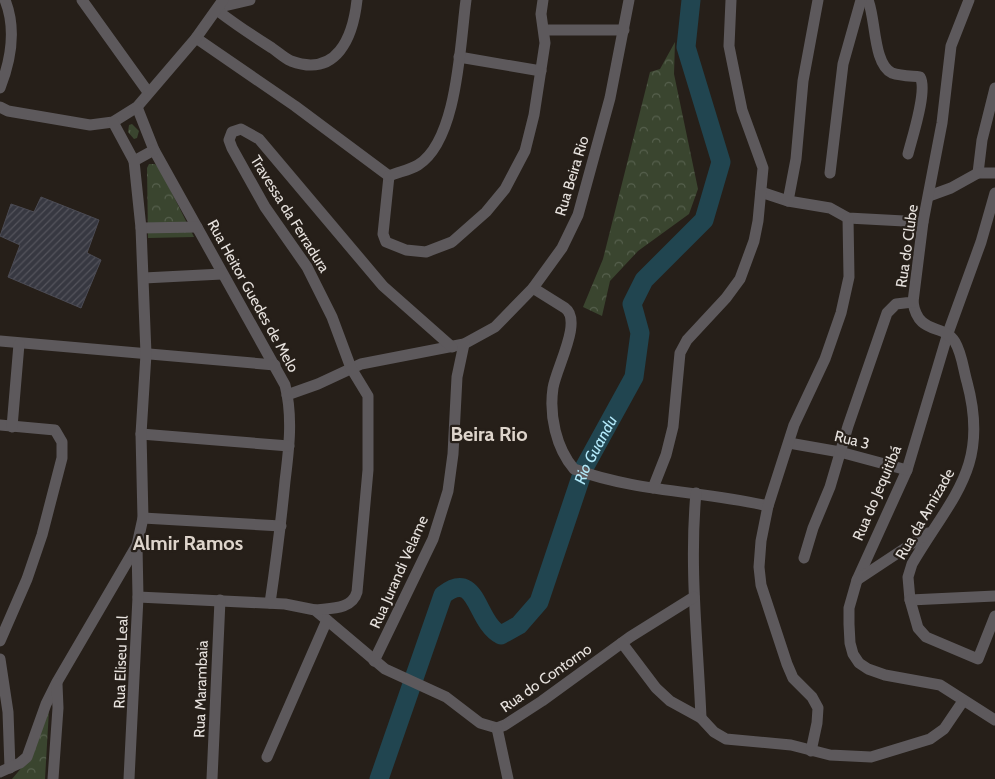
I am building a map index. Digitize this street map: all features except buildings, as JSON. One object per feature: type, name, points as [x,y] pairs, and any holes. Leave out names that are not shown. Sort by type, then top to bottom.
[{"type":"street","points":[[0,88],[11,47],[12,31],[5,0]]},
{"type":"street","points":[[82,0],[148,92]]},
{"type":"street","points":[[0,107],[8,111],[78,123],[113,122],[137,107],[196,38],[221,4],[250,0]]},
{"type":"street","points":[[221,4],[291,61],[312,64],[330,60],[344,45],[352,28],[357,0]]},
{"type":"street","points":[[389,176],[417,166],[426,158],[438,142],[456,87],[466,0]]},
{"type":"street","points":[[389,176],[384,228],[386,242],[406,250],[426,252],[452,242],[486,212],[505,188],[525,151],[541,71],[544,30],[541,14],[543,0]]},
{"type":"street","name":"Rua Beira Rio","points":[[287,395],[318,384],[351,368],[382,359],[464,344],[495,326],[533,288],[562,248],[578,215],[610,98],[629,0]]},
{"type":"street","points":[[653,488],[666,454],[673,427],[680,353],[687,340],[726,298],[740,279],[754,241],[763,168],[742,110],[730,46],[731,0]]},
{"type":"street","points":[[788,201],[796,159],[803,81],[818,0]]},
{"type":"street","points":[[830,173],[843,64],[861,0]]},
{"type":"street","points":[[868,0],[872,10],[877,46],[885,68],[891,72],[920,77],[922,80],[922,95],[908,154]]},
{"type":"street","name":"Rua do Clube","points":[[804,558],[813,528],[830,487],[887,313],[896,304],[913,302],[923,222],[929,196],[951,46],[969,0]]},
{"type":"street","points":[[544,30],[624,30]]},
{"type":"street","points":[[196,38],[295,106],[389,176]]},
{"type":"street","points":[[459,57],[541,71]]},
{"type":"street","points":[[978,173],[982,140],[995,88]]},
{"type":"street","name":"Rua Heitor Guedes de Melo","points":[[137,107],[154,150],[222,274],[275,365],[287,395],[289,446],[281,526],[270,603]]},
{"type":"street","points":[[3,771],[27,757],[46,704],[57,682],[138,546],[143,518],[141,434],[146,354],[141,228],[134,161],[113,122]]},
{"type":"street","name":"Travessa da Ferradura","points":[[315,610],[347,604],[356,598],[368,470],[370,411],[365,388],[351,368],[332,317],[307,267],[265,207],[232,148],[229,140],[232,132],[241,129],[259,139],[383,286],[452,347]]},
{"type":"street","points":[[134,161],[154,150]]},
{"type":"street","points":[[929,196],[951,188],[978,173],[995,174]]},
{"type":"street","points":[[761,192],[788,201],[830,208],[848,218],[923,222]]},
{"type":"street","name":"Rua do Jequitibá","points":[[995,193],[981,242],[948,333],[907,470],[856,580],[850,608],[849,624],[850,643],[859,663],[868,669],[886,675],[940,685],[995,720]]},
{"type":"street","points":[[811,751],[818,708],[812,697],[793,678],[761,584],[759,567],[761,541],[768,506],[794,425],[825,358],[841,313],[850,277],[848,218]]},
{"type":"street","points":[[141,228],[197,227]]},
{"type":"street","points":[[144,278],[222,274]]},
{"type":"street","points":[[533,288],[570,311],[572,317],[570,335],[556,374],[552,407],[561,446],[574,469],[599,478],[768,506]]},
{"type":"street","points":[[913,302],[917,315],[922,322],[930,328],[948,333]]},
{"type":"street","name":"Rua da Amizade","points":[[948,333],[960,353],[971,394],[975,427],[973,449],[961,487],[931,531],[912,564],[908,577],[910,600],[918,628],[926,637],[978,659],[995,616]]},
{"type":"street","points":[[0,341],[275,365]]},
{"type":"street","points":[[0,641],[10,622],[36,553],[62,458],[62,442],[55,430],[6,426],[19,344]]},
{"type":"street","name":"Rua Jurandi Velame","points":[[374,661],[433,539],[448,491],[453,454],[457,376],[464,344]]},
{"type":"street","points":[[141,434],[289,446]]},
{"type":"street","name":"Rua 3","points":[[789,443],[840,452],[907,470]]},
{"type":"street","points":[[696,493],[693,523],[694,597],[701,718]]},
{"type":"street","points":[[143,518],[281,526]]},
{"type":"street","points":[[856,580],[931,531]]},
{"type":"street","name":"Rua Eliseu Leal","points":[[129,779],[138,597],[138,546]]},
{"type":"street","points":[[910,600],[995,596]]},
{"type":"street","name":"Rua do Contorno","points":[[138,597],[286,604],[315,610],[374,661],[403,679],[446,697],[480,722],[497,728],[542,701],[622,643],[694,597]]},
{"type":"street","name":"Rua Marambaia","points":[[212,779],[220,600]]},
{"type":"street","points":[[267,757],[327,620]]},
{"type":"street","points":[[622,643],[656,688],[670,701],[701,718],[714,732],[726,739],[791,745],[830,755],[871,757],[930,739],[944,729],[963,701]]},
{"type":"street","points":[[0,659],[8,712],[3,779]]},
{"type":"street","points":[[53,779],[58,708],[57,682]]},
{"type":"street","points":[[497,728],[508,779]]},
{"type":"green space","points":[[675,42],[674,74],[698,189],[689,214],[638,251],[610,281],[602,316],[583,307],[603,259],[650,72],[660,69]]},
{"type":"green space","points":[[132,124],[139,131],[137,138],[134,139],[128,132],[129,125]]},
{"type":"green space","points":[[149,164],[155,164],[160,169],[194,237],[148,238],[147,168]]},
{"type":"green space","points":[[49,710],[45,779],[12,779],[28,760]]},
{"type":"waterway","name":"Rio Guandu","points":[[379,779],[443,595],[454,588],[463,588],[470,592],[492,628],[501,635],[519,625],[539,602],[584,468],[634,377],[640,333],[632,304],[644,280],[704,220],[721,162],[686,47],[691,0]]},
{"type":"district","name":"Beira Rio","points":[[489,434]]},
{"type":"district","name":"Almir Ramos","points":[[188,543]]}]
